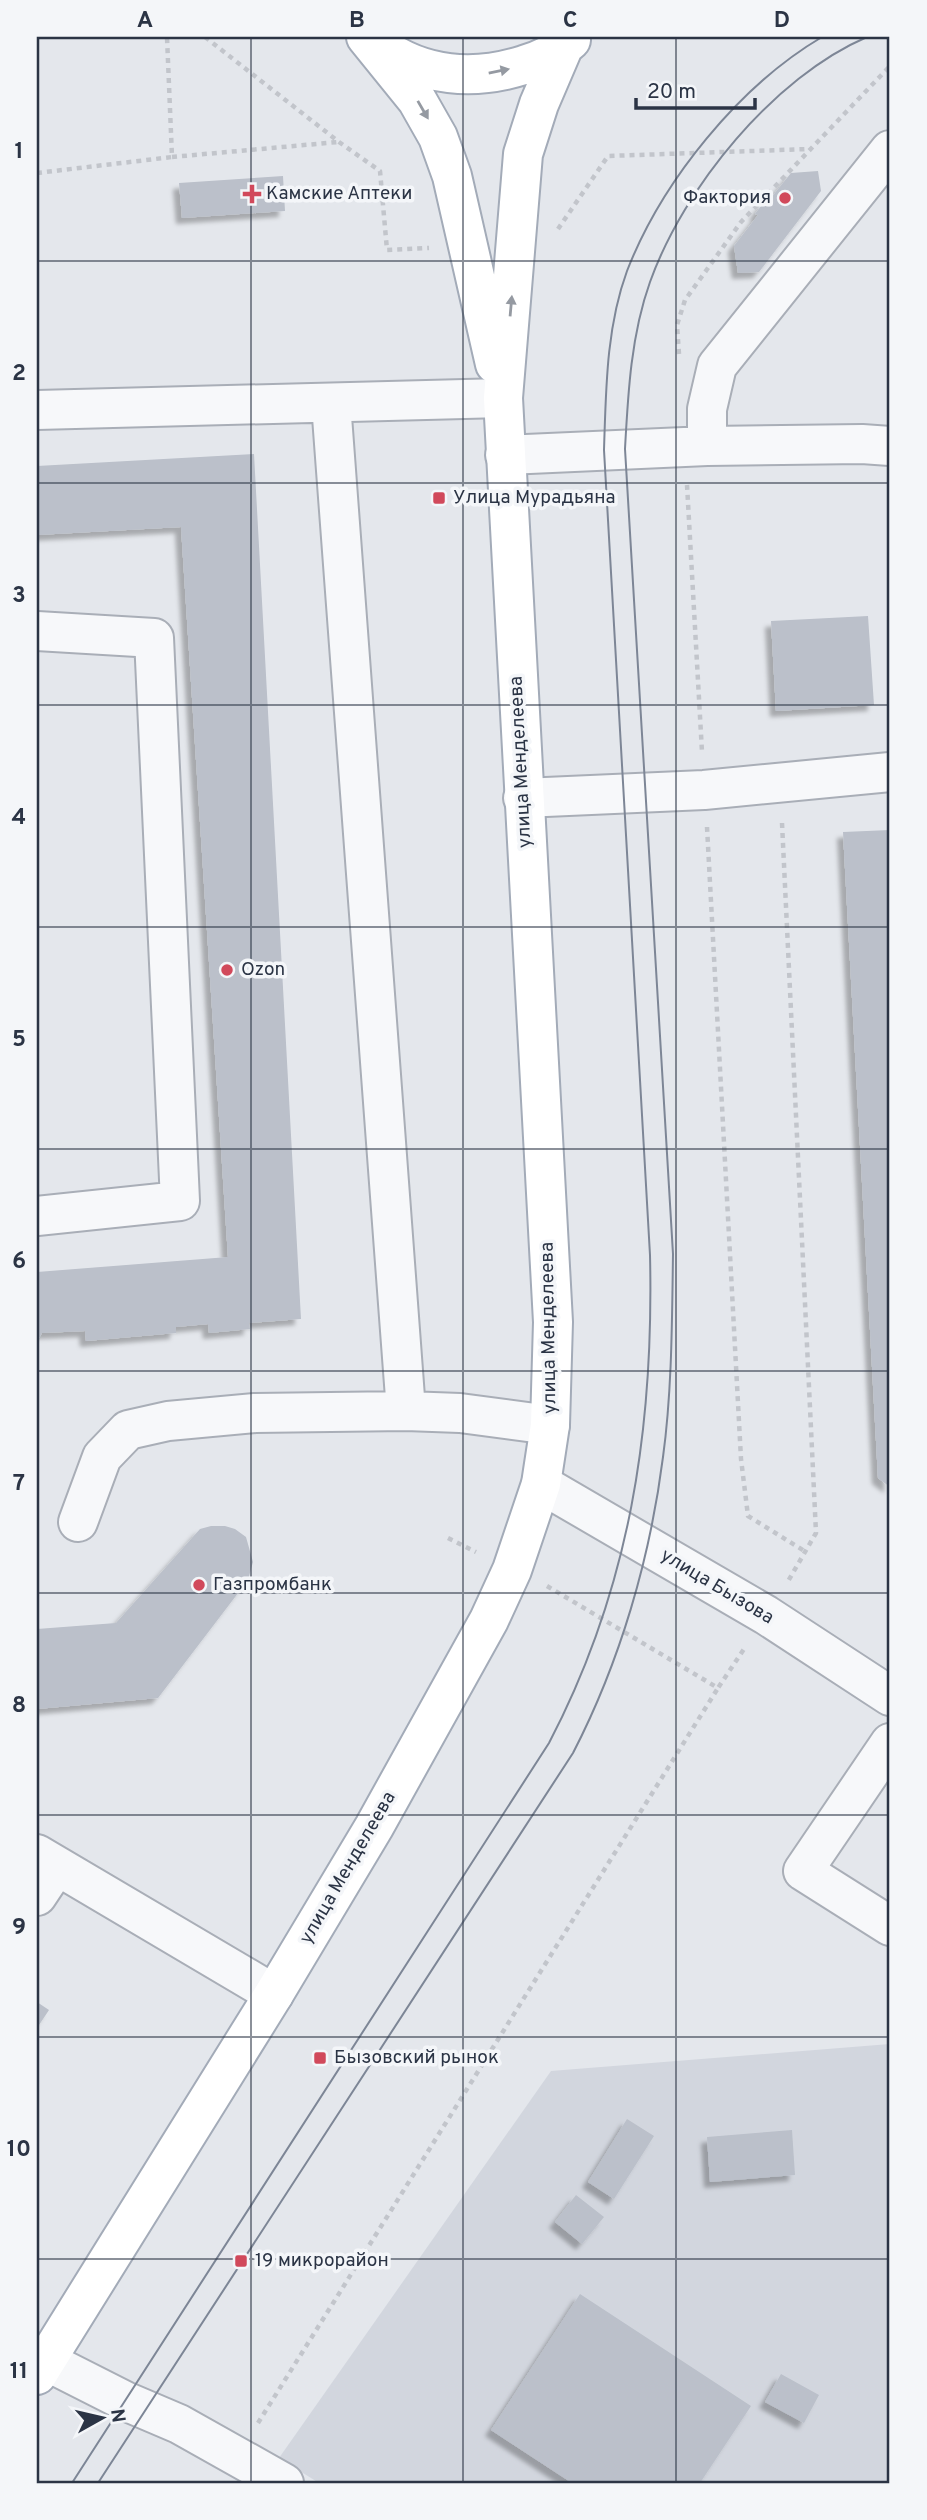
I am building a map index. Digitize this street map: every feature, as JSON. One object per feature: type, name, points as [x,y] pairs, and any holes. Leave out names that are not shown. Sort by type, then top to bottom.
[{"type":"main road","points":[[366,37],[395,57],[417,66],[464,75],[500,73],[534,62],[568,42]]},
{"type":"main road","name":"улица Менделеева","points":[[366,37],[417,100],[438,137],[452,176],[503,398]]},
{"type":"main road","name":"улица Менделеева","points":[[41,2368],[274,1994],[373,1827],[489,1620],[512,1570],[541,1484],[550,1425],[553,1322],[503,398],[523,154],[539,104],[568,42]]},
{"type":"street","points":[[707,446],[706,409],[717,366],[890,150]]},
{"type":"street","points":[[37,410],[503,398]]},
{"type":"street","points":[[331,403],[405,1411]]},
{"type":"street","points":[[505,455],[707,446],[890,446]]},
{"type":"street","points":[[37,631],[154,638],[180,1201],[37,1216]]},
{"type":"street","points":[[523,798],[657,793],[890,772]]},
{"type":"street","points":[[78,1522],[102,1457],[128,1430],[168,1421],[255,1413],[405,1411],[460,1413],[550,1425]]},
{"type":"street","name":"улица Бызова","points":[[541,1484],[766,1615],[890,1696]]},
{"type":"street","points":[[890,1743],[803,1871],[890,1926]]},
{"type":"street","points":[[43,1872],[274,1994]]},
{"type":"street","points":[[41,2368],[179,2424],[284,2483]]},
{"type":"path","points":[[167,37],[172,157]]},
{"type":"path","points":[[205,37],[380,171],[387,250],[429,248]]},
{"type":"path","points":[[37,173],[172,157],[339,142]]},
{"type":"path","points":[[556,232],[608,156],[810,149]]},
{"type":"path","points":[[237,2455],[816,1533],[780,782]]},
{"type":"path","points":[[448,1538],[555,1590],[718,1688]]},
{"type":"shaded area","points":[[890,2044],[890,2483],[319,2483],[279,2458],[551,2071]]},
{"type":"building","points":[[818,171],[821,191],[759,272],[738,273],[734,246],[758,215],[755,214],[765,201],[767,203],[791,173]]},
{"type":"building","points":[[283,176],[285,211],[182,218],[179,183]]},
{"type":"building","points":[[254,454],[301,1319],[249,1323],[250,1329],[209,1333],[208,1324],[176,1327],[176,1333],[86,1341],[85,1331],[42,1333],[37,1341],[37,1272],[228,1257],[181,527],[37,535],[37,466]]},
{"type":"building","points":[[868,616],[874,705],[776,711],[771,621]]},
{"type":"building","points":[[890,830],[890,1487],[878,1478],[843,832]]},
{"type":"building","points":[[211,1526],[235,1529],[246,1537],[253,1562],[248,1580],[158,1698],[37,1709],[37,1629],[116,1623],[200,1529]]},
{"type":"building","points":[[37,2002],[49,2010],[37,2028]]},
{"type":"building","points":[[627,2119],[654,2136],[614,2199],[588,2182]]},
{"type":"building","points":[[792,2130],[795,2175],[710,2182],[707,2137]]},
{"type":"building","points":[[576,2195],[604,2217],[582,2244],[555,2222]]},
{"type":"building","points":[[580,2294],[751,2406],[700,2483],[572,2483],[491,2430]]},
{"type":"building","points":[[781,2374],[819,2395],[804,2423],[765,2402]]},
{"type":"tram line","points":[[72,2483],[549,1743],[577,1685],[600,1626],[618,1566],[641,1445],[650,1320],[650,1255],[604,450],[611,337],[627,271],[642,237],[682,170],[706,139],[761,82],[791,57],[822,37]]},
{"type":"tram line","points":[[98,2483],[573,1753],[605,1683],[631,1609],[650,1533],[666,1432],[673,1254],[625,449],[629,386],[638,323],[650,282],[665,246],[685,209],[736,139],[766,107],[799,79],[832,55],[867,37]]},
{"type":"place","name":"Камские Аптеки","points":[[252,194]]},
{"type":"place","name":"Фактория","points":[[785,198]]},
{"type":"place","name":"Улица Мурадьяна","points":[[439,498]]},
{"type":"place","name":"Ozon","points":[[227,970]]},
{"type":"place","name":"Газпромбанк","points":[[199,1585]]},
{"type":"place","name":"Бызовский рынок","points":[[320,2058]]},
{"type":"place","name":"19 микрорайон","points":[[241,2261]]}]
